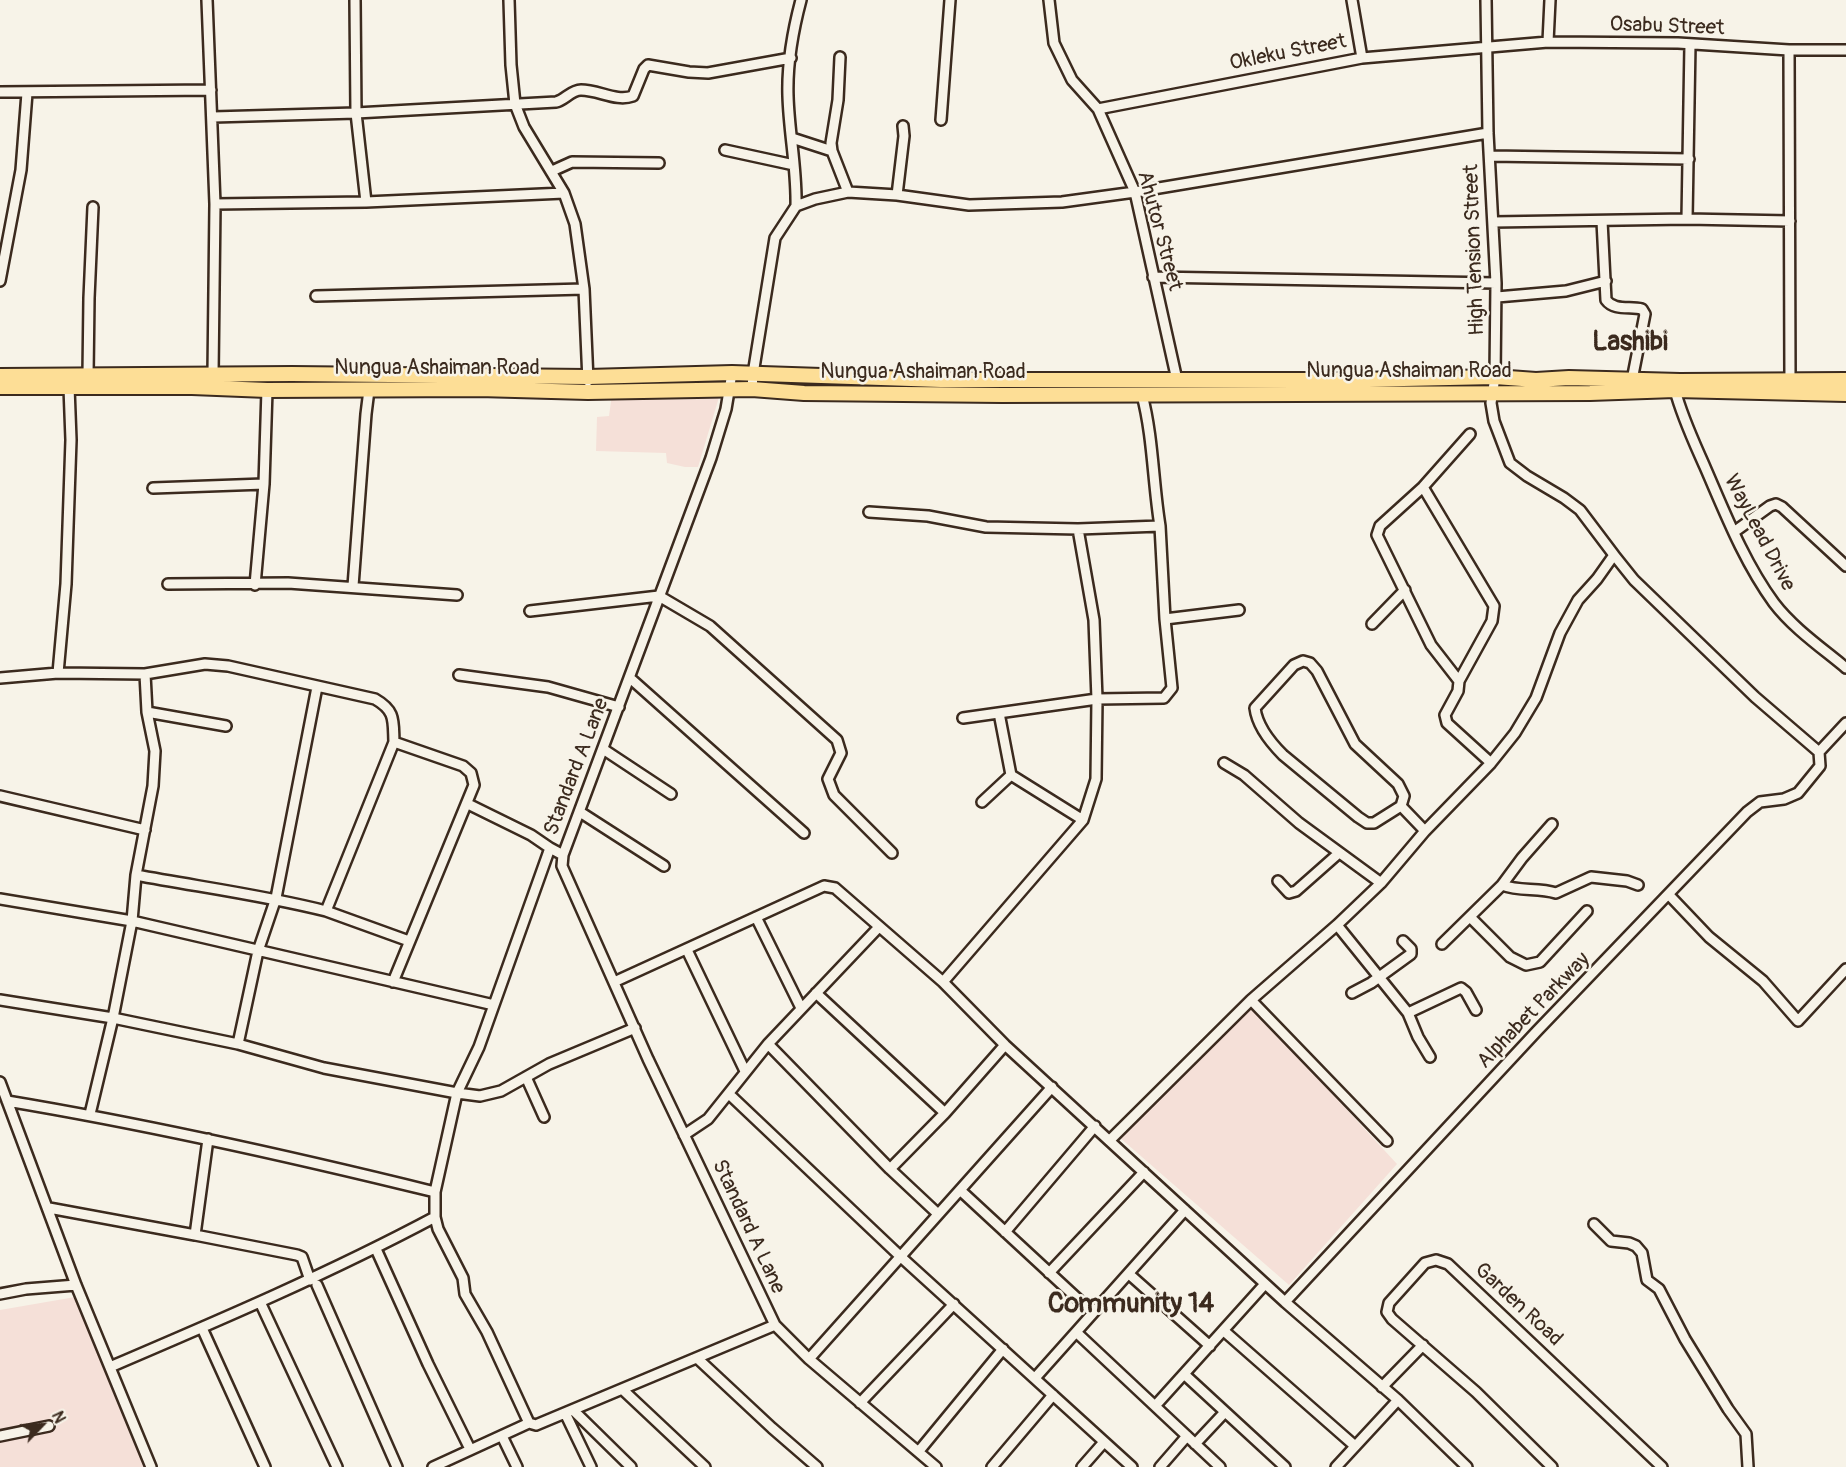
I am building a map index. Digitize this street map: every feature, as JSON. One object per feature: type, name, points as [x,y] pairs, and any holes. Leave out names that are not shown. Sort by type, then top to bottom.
[{"type":"main road","name":"Nungua Ashaiman Road","points":[[0,376],[213,374],[588,377],[753,374],[876,379],[1177,380],[1495,377],[1790,387],[1846,394]]},
{"type":"main road","name":"Nungua Ashaiman Road","points":[[0,387],[203,387],[267,390],[479,389],[588,392],[752,389],[804,393],[1142,395],[1590,393],[1790,387],[1846,380]]},
{"type":"street","points":[[207,0],[215,204],[213,374]]},
{"type":"street","points":[[355,0],[356,113],[366,202]]},
{"type":"street","points":[[509,0],[510,65],[515,104],[524,127],[564,193],[575,224],[584,289],[588,392]]},
{"type":"street","points":[[752,389],[776,238],[796,206],[788,95],[791,58],[801,0]]},
{"type":"street","points":[[941,120],[950,0]]},
{"type":"street","name":"Ahutor Street","points":[[1049,0],[1054,43],[1072,80],[1098,109],[1135,192],[1177,380]]},
{"type":"street","points":[[1352,0],[1362,58]]},
{"type":"street","name":"High Tension Street","points":[[1486,0],[1488,133],[1497,284],[1495,377],[1491,403],[1494,421],[1510,463],[1580,510],[1634,580],[1755,697],[1819,752]]},
{"type":"street","points":[[1548,42],[1550,0]]},
{"type":"street","name":"Osabu Street","points":[[1487,47],[1548,42],[1678,43],[1790,50],[1846,50]]},
{"type":"street","points":[[1687,219],[1690,45]]},
{"type":"street","name":"Okleku Street","points":[[1098,109],[1362,58],[1487,47]]},
{"type":"street","points":[[1790,50],[1790,387]]},
{"type":"street","points":[[840,57],[838,100],[831,142],[832,151],[848,192]]},
{"type":"street","points":[[213,117],[356,113],[556,102],[582,90],[621,98],[629,97],[635,92],[644,69],[648,65],[708,73],[791,58]]},
{"type":"street","points":[[0,92],[211,90]]},
{"type":"street","points":[[0,281],[21,170],[27,93]]},
{"type":"street","points":[[897,195],[904,136],[903,126]]},
{"type":"street","points":[[796,206],[815,199],[848,192],[897,195],[969,205],[1062,202],[1135,192],[1488,133]]},
{"type":"street","points":[[792,138],[832,151]]},
{"type":"street","points":[[725,150],[794,165]]},
{"type":"street","points":[[1490,156],[1689,159]]},
{"type":"street","points":[[552,171],[572,162],[659,163]]},
{"type":"street","points":[[215,204],[366,202],[564,193]]},
{"type":"street","points":[[88,375],[93,207]]},
{"type":"street","points":[[1493,222],[1687,219],[1790,221]]},
{"type":"street","points":[[1602,221],[1606,300],[1614,307],[1642,309],[1645,314],[1632,380]]},
{"type":"street","points":[[1154,277],[1497,284]]},
{"type":"street","points":[[1497,297],[1566,291],[1606,281]]},
{"type":"street","points":[[316,296],[584,289]]},
{"type":"street","name":"Standard A Lane","points":[[732,374],[731,389],[711,458],[563,855],[562,866],[684,1135],[716,1197],[731,1234],[775,1325],[809,1359],[936,1467]]},
{"type":"street","points":[[58,673],[66,584],[71,440],[69,387]]},
{"type":"street","points":[[255,585],[264,484],[267,390]]},
{"type":"street","points":[[353,586],[369,390]]},
{"type":"street","name":"WayLead Drive","points":[[1676,390],[1680,409],[1734,532],[1754,570],[1775,603],[1792,622],[1846,668]]},
{"type":"street","points":[[963,718],[1097,699],[1164,698],[1169,694],[1172,688],[1165,619],[1160,526],[1148,416],[1142,395]]},
{"type":"street","points":[[1459,681],[1431,645],[1377,535],[1380,526],[1422,487],[1470,435]]},
{"type":"street","points":[[153,488],[264,484]]},
{"type":"street","points":[[1422,487],[1494,606],[1492,621],[1459,681],[1458,691],[1445,715],[1447,723],[1491,763]]},
{"type":"street","points":[[1734,532],[1776,504],[1846,566]]},
{"type":"street","points":[[869,512],[928,516],[986,527],[1078,529],[1160,526]]},
{"type":"street","points":[[943,982],[1083,820],[1096,779],[1097,699],[1094,620],[1078,529]]},
{"type":"street","points":[[1110,1140],[1251,1000],[1381,883],[1425,831],[1491,763],[1515,733],[1536,698],[1560,633],[1578,600],[1598,579],[1614,555]]},
{"type":"street","points":[[168,584],[288,583],[458,595]]},
{"type":"street","points":[[1371,624],[1405,590]]},
{"type":"street","points":[[530,612],[659,596],[710,626],[837,740],[841,753],[828,779],[829,785],[834,795],[892,853]]},
{"type":"street","points":[[1165,619],[1239,610]]},
{"type":"street","points":[[1303,661],[1310,663],[1317,671],[1355,744],[1398,784],[1404,796],[1401,806],[1374,823],[1367,822],[1275,748],[1260,724],[1255,708],[1294,665],[1303,661]]},
{"type":"street","points":[[0,678],[58,673],[145,674],[206,664],[228,666],[375,699],[388,706],[393,720],[394,742],[326,911]]},
{"type":"street","points":[[90,1114],[113,1018],[132,921],[136,875],[153,786],[155,751],[147,712],[145,674]]},
{"type":"street","points":[[459,675],[548,687],[619,707]]},
{"type":"street","points":[[630,678],[804,833]]},
{"type":"street","points":[[238,1044],[258,951],[276,898],[317,687]]},
{"type":"street","points":[[147,712],[226,726]]},
{"type":"street","points":[[999,713],[1011,775],[1083,820]]},
{"type":"street","points":[[1819,752],[1846,723]]},
{"type":"street","points":[[393,982],[474,785],[471,773],[463,766],[394,742]]},
{"type":"street","points":[[603,749],[671,795]]},
{"type":"street","name":"Alphabet Parkway","points":[[1285,1302],[1537,1031],[1748,812],[1760,802],[1784,800],[1798,793],[1820,766],[1819,752]]},
{"type":"street","points":[[1224,763],[1244,775],[1299,823],[1381,883]]},
{"type":"street","points":[[982,802],[1011,775]]},
{"type":"street","points":[[0,796],[145,830]]},
{"type":"street","points":[[468,804],[531,835],[563,855]]},
{"type":"street","points":[[1401,806],[1425,831]]},
{"type":"street","points":[[580,812],[664,866]]},
{"type":"street","points":[[1442,944],[1502,885],[1552,824]]},
{"type":"street","points":[[529,1423],[487,1332],[465,1294],[463,1278],[438,1229],[435,1217],[435,1192],[457,1093],[494,1005],[550,848]]},
{"type":"street","points":[[1278,881],[1289,893],[1296,891],[1339,853]]},
{"type":"street","points":[[136,875],[276,898],[326,911],[409,941]]},
{"type":"street","points":[[1502,885],[1527,890],[1545,890],[1556,894],[1591,877],[1627,881],[1638,885]]},
{"type":"street","points":[[614,982],[824,886],[830,886],[943,982],[1005,1045],[1285,1302],[1398,1400],[1467,1467]]},
{"type":"street","points":[[1669,895],[1709,937],[1763,981],[1798,1021],[1846,969]]},
{"type":"street","points":[[0,899],[132,921],[494,1005]]},
{"type":"street","points":[[1470,917],[1510,957],[1526,965],[1540,962],[1587,911]]},
{"type":"street","points":[[756,917],[801,1008]]},
{"type":"street","points":[[1337,925],[1408,1013],[1430,1057]]},
{"type":"street","points":[[684,1135],[708,1119],[768,1044],[879,927]]},
{"type":"street","points":[[1352,993],[1411,954],[1411,949],[1403,941]]},
{"type":"street","points":[[687,950],[745,1071]]},
{"type":"street","points":[[1408,1013],[1461,988],[1466,992],[1476,1010]]},
{"type":"street","points":[[816,993],[945,1113]]},
{"type":"street","points":[[0,1000],[113,1018],[238,1044],[324,1068],[480,1096],[501,1091],[549,1064],[635,1028]]},
{"type":"street","points":[[1251,1000],[1387,1141]]},
{"type":"street","points":[[768,1044],[890,1169],[938,1214]]},
{"type":"street","points":[[890,1169],[945,1113],[1005,1045]]},
{"type":"street","points":[[526,1077],[544,1117]]},
{"type":"street","points":[[0,1082],[76,1285],[151,1467]]},
{"type":"street","points":[[809,1359],[1052,1088]]},
{"type":"street","points":[[729,1094],[901,1257],[1132,1467]]},
{"type":"street","points":[[7,1101],[90,1114],[208,1139],[435,1192]]},
{"type":"street","points":[[1005,1232],[1095,1126]]},
{"type":"street","points":[[195,1235],[208,1139]]},
{"type":"street","points":[[1049,1273],[1144,1172]]},
{"type":"street","points":[[960,1190],[1093,1313]]},
{"type":"street","points":[[49,1208],[302,1257],[397,1467]]},
{"type":"street","points":[[1035,1378],[1185,1210]]},
{"type":"street","points":[[110,1367],[260,1302],[314,1282],[435,1217]]},
{"type":"street","points":[[1594,1224],[1611,1240],[1629,1243],[1642,1252],[1647,1280],[1659,1289],[1685,1339],[1746,1434],[1748,1467]]},
{"type":"street","points":[[376,1249],[428,1365],[470,1449]]},
{"type":"street","name":"Garden Road","points":[[1552,1467],[1476,1392],[1392,1319],[1387,1312],[1387,1308],[1425,1263],[1436,1260],[1448,1264],[1662,1467]]},
{"type":"street","points":[[1130,1274],[1210,1346]]},
{"type":"street","points":[[1155,1406],[1266,1284]]},
{"type":"street","points":[[0,1294],[26,1289],[76,1285]]},
{"type":"street","points":[[260,1302],[337,1467]]},
{"type":"street","points":[[860,1403],[954,1304]]},
{"type":"street","points":[[433,1467],[447,1464],[470,1449],[529,1423],[536,1425],[775,1325]]},
{"type":"street","points":[[202,1328],[265,1467]]},
{"type":"street","points":[[1224,1331],[1355,1446]]},
{"type":"street","points":[[1076,1332],[1220,1467]]},
{"type":"street","points":[[1382,1387],[1423,1345]]},
{"type":"street","points":[[919,1451],[1003,1349]]},
{"type":"street","points":[[698,1358],[772,1428],[818,1467]]},
{"type":"street","points":[[1184,1374],[1285,1467]]},
{"type":"street","points":[[622,1389],[705,1467]]},
{"type":"street","points":[[992,1467],[1053,1395]]},
{"type":"street","points":[[1336,1467],[1398,1400]]},
{"type":"street","points":[[569,1411],[591,1467]]},
{"type":"street","points":[[569,1411],[632,1467]]},
{"type":"street","points":[[1196,1444],[1225,1412]]},
{"type":"street","points":[[0,1436],[49,1426]]},
{"type":"street","points":[[502,1436],[517,1467]]},
{"type":"street","points":[[1160,1467],[1187,1436]]},
{"type":"street","points":[[1082,1467],[1104,1442]]},
{"type":"shaded area","points":[[612,394],[720,394],[698,467],[667,463],[666,453],[596,451],[597,417],[609,416]]},
{"type":"shaded area","points":[[1252,1007],[1397,1164],[1289,1285],[1119,1137]]},
{"type":"shaded area","points":[[81,1296],[148,1467],[0,1467],[0,1310]]},
{"type":"district","name":"Lashibi","points":[[1630,343]]},
{"type":"district","name":"Community 14","points":[[1131,1305]]}]
